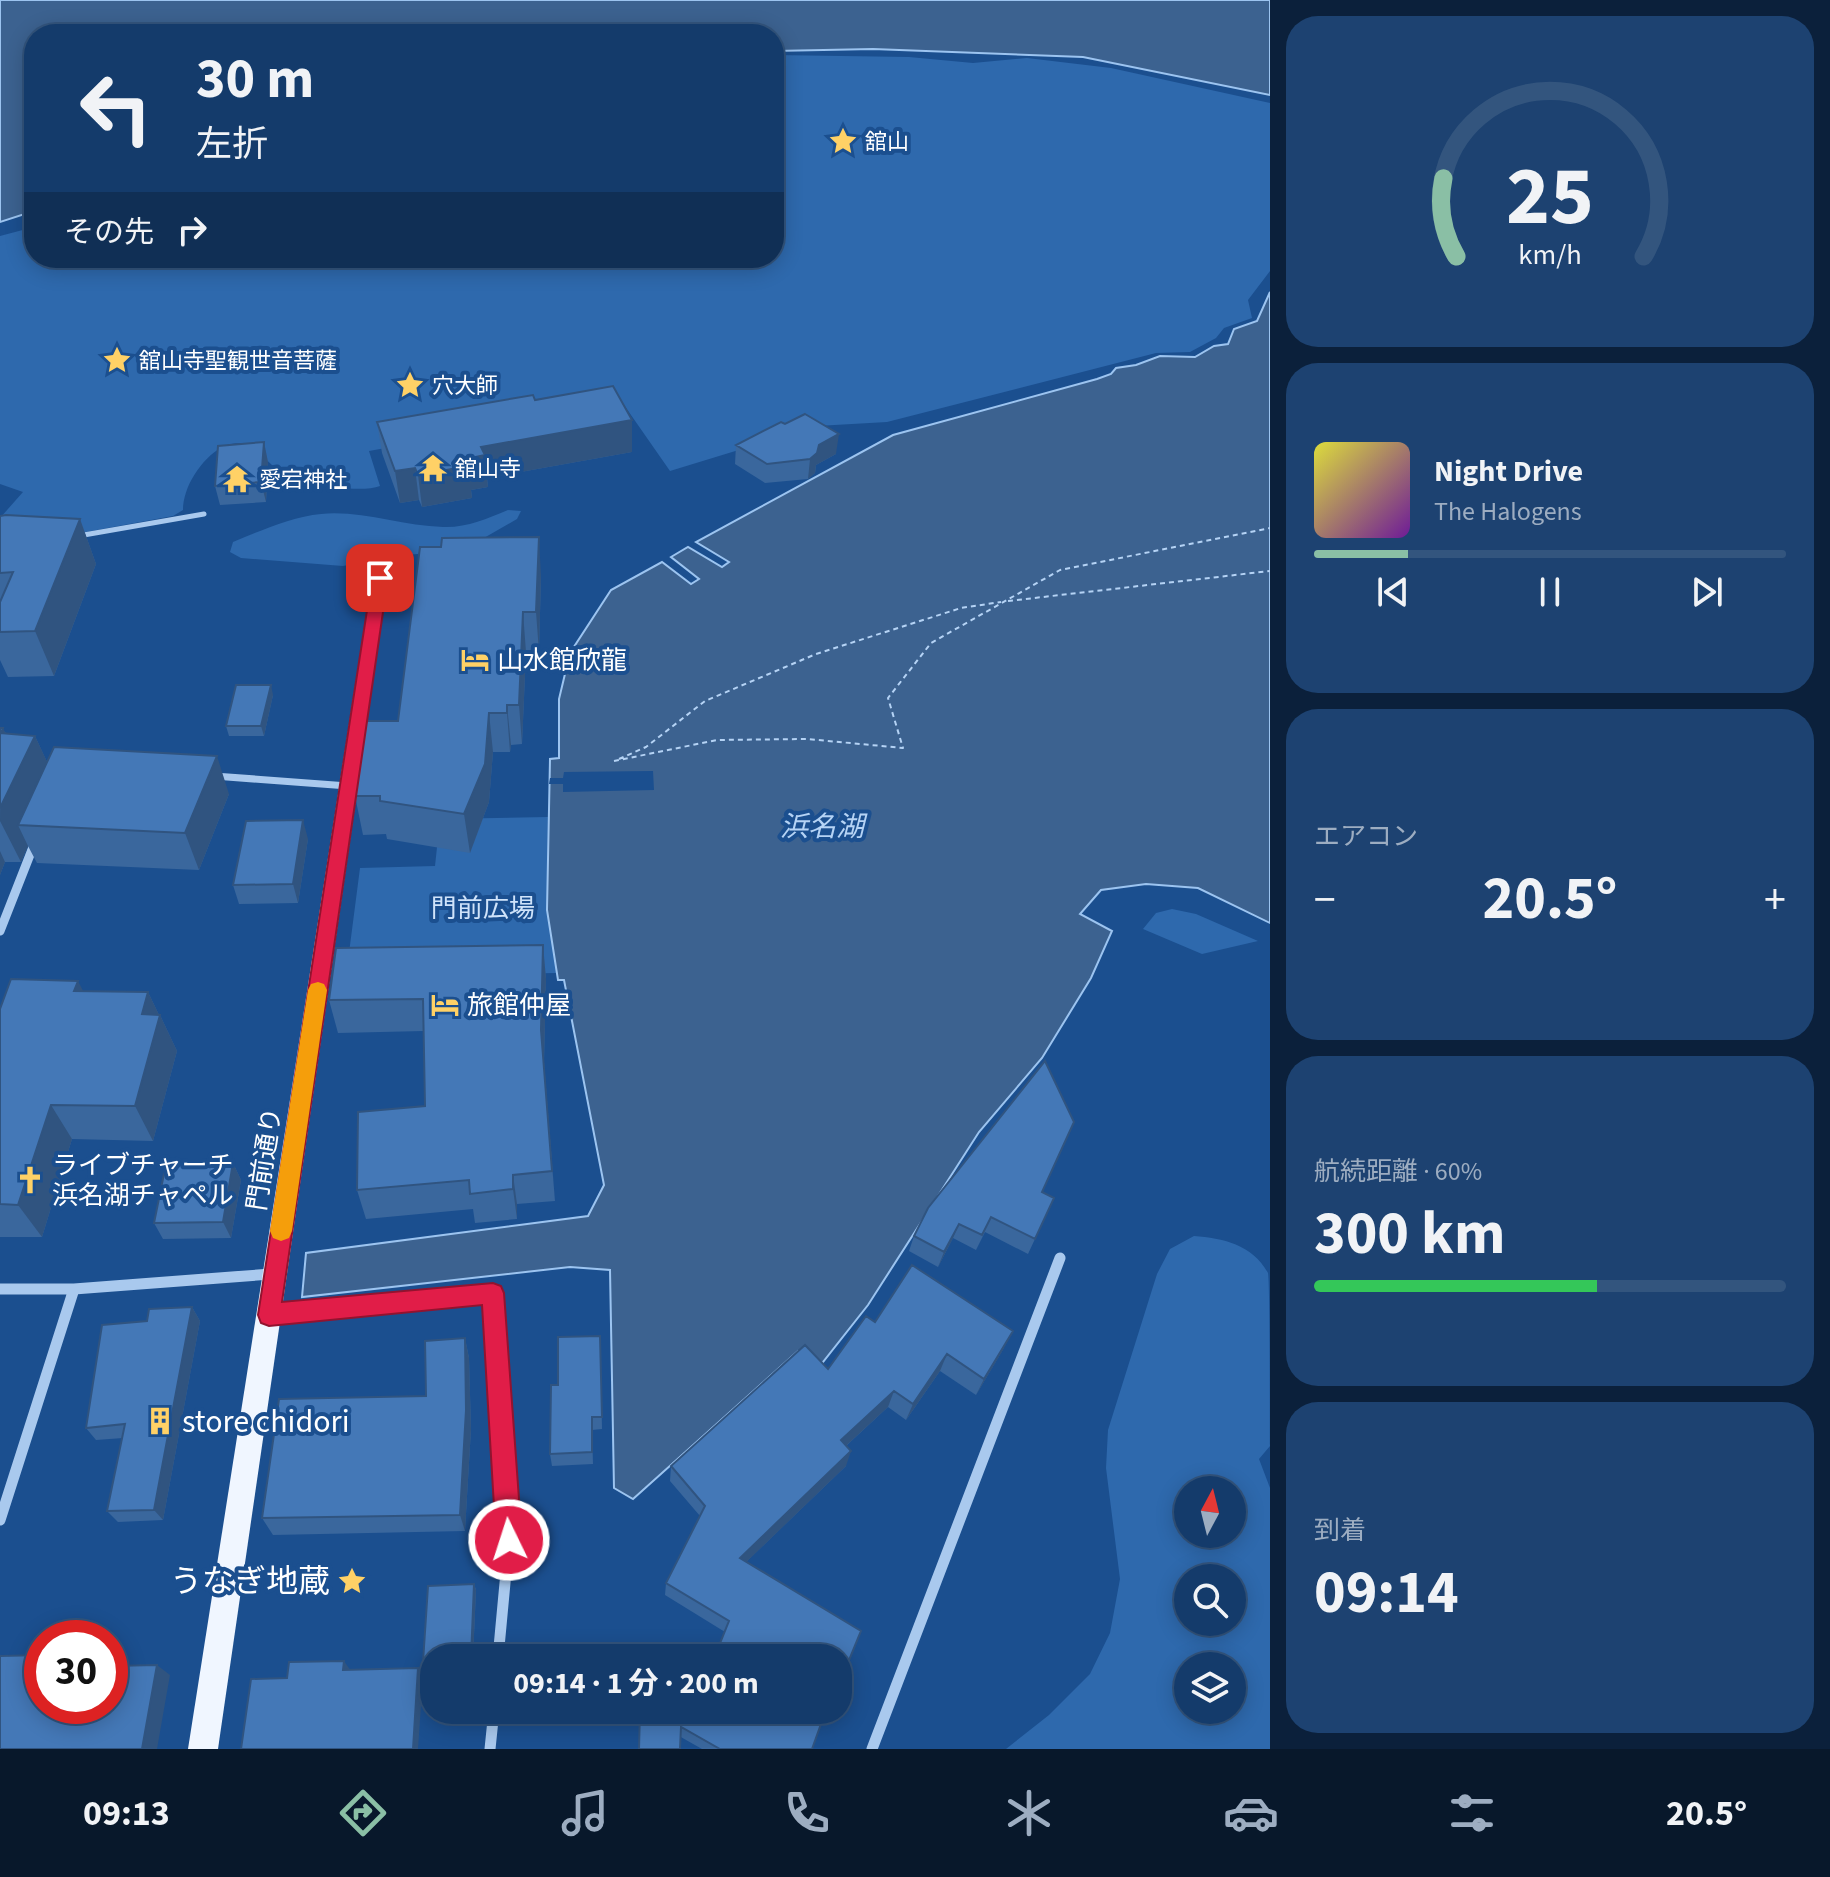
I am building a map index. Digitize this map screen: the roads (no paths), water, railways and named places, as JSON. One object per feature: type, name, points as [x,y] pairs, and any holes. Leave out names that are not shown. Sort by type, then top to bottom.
[{"type":"main road","name":"門前通り","points":[[203,1749],[380,578]]},
{"type":"street","points":[[196,774],[348,786]]},
{"type":"street","points":[[0,931],[42,826]]},
{"type":"street","points":[[872,1749],[1060,1258]]},
{"type":"street","points":[[0,1289],[74,1289],[275,1274]]},
{"type":"street","points":[[0,1520],[74,1289]]},
{"type":"street","points":[[269,1315],[493,1293],[509,1540],[499,1644]]},
{"type":"street","points":[[490,1749],[493,1724]]},
{"type":"lane","points":[[63,539],[204,514]]},
{"type":"water","points":[[0,0],[1270,0],[1270,95],[1083,57],[873,49],[784,51],[784,24],[24,24],[24,214],[0,222]]},
{"type":"water","name":"浜名湖","points":[[1270,292],[1270,923],[1198,888],[1146,884],[1101,890],[1080,914],[1112,931],[1091,978],[1042,1058],[979,1132],[868,1305],[819,1367],[798,1351],[633,1499],[614,1488],[610,1270],[570,1267],[302,1297],[306,1253],[588,1216],[604,1185],[564,980],[558,980],[547,910],[550,759],[559,758],[559,699],[570,653],[611,590],[662,562],[691,584],[699,579],[671,557],[688,547],[722,567],[729,562],[696,542],[893,435],[1097,379],[1111,374],[1116,368],[1160,356],[1195,357],[1214,346],[1228,344],[1234,329],[1257,321]]},
{"type":"place","name":"舘山","points":[[843,141]]},
{"type":"place","name":"舘山寺聖観世音菩薩","points":[[117,360]]},
{"type":"place","name":"穴大師","points":[[410,385]]},
{"type":"place","name":"舘山寺","points":[[433,468]]},
{"type":"place","name":"愛宕神社","points":[[237,479]]},
{"type":"place","name":"山水館欣龍","points":[[475,660]]},
{"type":"place","name":"旅館仲屋","points":[[445,1005]]},
{"type":"place","name":"ライブチャーチ 浜名湖チャペル","points":[[30,1180]]},
{"type":"place","name":"store chidori","points":[[160,1421]]},
{"type":"place","name":"うなぎ地蔵","points":[[352,1581]]},
{"type":"park label","name":"門前広場","points":[[483,908]]}]
